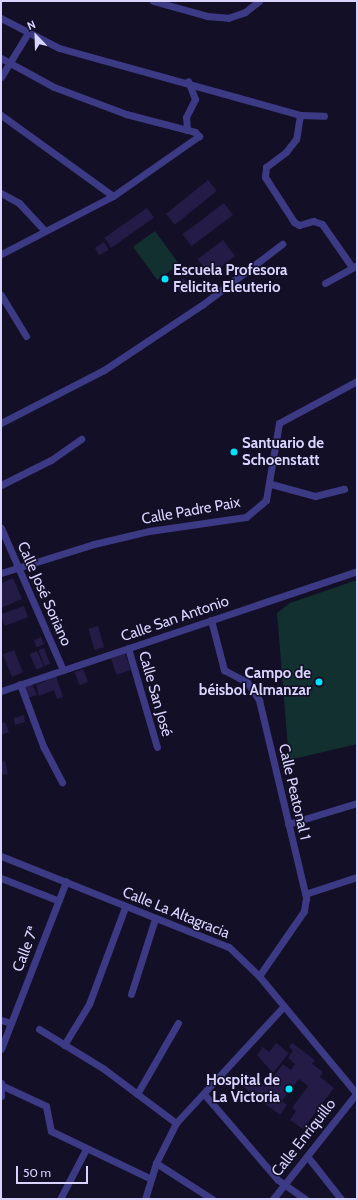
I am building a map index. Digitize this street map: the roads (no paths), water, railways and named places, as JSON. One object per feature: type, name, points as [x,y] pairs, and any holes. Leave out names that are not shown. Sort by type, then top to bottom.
[{"type":"street","points":[[153,1],[207,16],[228,18],[245,12],[259,1]]},
{"type":"street","points":[[1,18],[59,48],[188,81],[300,115],[324,116]]},
{"type":"street","points":[[1,77],[28,33]]},
{"type":"street","points":[[1,58],[54,87],[126,114],[187,130],[199,137],[113,196],[1,254]]},
{"type":"street","points":[[187,130],[186,116],[195,99],[188,81]]},
{"type":"street","points":[[300,115],[296,139],[286,152],[266,167],[265,177],[294,222],[299,225],[313,221],[322,224],[355,266],[325,283]]},
{"type":"street","points":[[2,117],[113,196]]},
{"type":"street","points":[[1,193],[19,203],[45,231]]},
{"type":"street","points":[[1,423],[104,370],[202,305],[282,244]]},
{"type":"street","points":[[1,295],[26,336]]},
{"type":"street","name":"Calle Padre Paix","points":[[1,573],[17,567],[149,531],[246,517],[266,500],[271,484],[279,423],[357,381]]},
{"type":"street","points":[[1,486],[51,460],[81,439]]},
{"type":"street","points":[[271,484],[315,496],[344,489]]},
{"type":"street","name":"Calle José Soriano","points":[[1,528],[63,670]]},
{"type":"street","name":"Calle San Antonio","points":[[1,691],[357,571]]},
{"type":"street","name":"Calle Peatonal 1","points":[[211,620],[224,670],[246,682],[259,700],[305,894],[304,911],[259,976]]},
{"type":"street","name":"Calle San José","points":[[128,648],[157,747]]},
{"type":"street","points":[[20,684],[43,746],[62,782]]},
{"type":"street","points":[[288,824],[357,803]]},
{"type":"street","name":"Calle La Altagracia","points":[[1,856],[228,947],[259,976],[356,1094]]},
{"type":"street","points":[[305,894],[357,877]]},
{"type":"street","points":[[1,878],[58,901]]},
{"type":"street","name":"Calle 7ª","points":[[1,1048],[66,882]]},
{"type":"street","points":[[64,1046],[89,1004],[125,907]]},
{"type":"street","points":[[130,994],[155,919]]},
{"type":"street","points":[[145,1199],[156,1164],[176,1123],[284,1006]]},
{"type":"street","points":[[1,1020],[11,1023]]},
{"type":"street","points":[[137,1094],[178,1023]]},
{"type":"street","points":[[39,1029],[137,1094],[176,1123]]},
{"type":"street","points":[[1,1096],[2,1084],[46,1106],[51,1131],[151,1179]]},
{"type":"street","points":[[204,1094],[285,1185],[305,1199]]},
{"type":"street","name":"Calle Enriquillo","points":[[274,1199],[356,1094]]},
{"type":"street","points":[[60,1199],[86,1149]]},
{"type":"street","points":[[307,1156],[341,1199]]},
{"type":"street","points":[[156,1164],[212,1199]]},
{"type":"place","name":"Escuela Profesora Felicita Eleuterio","points":[[165,279]]},
{"type":"place","name":"Santuario de Schoenstatt","points":[[234,452]]},
{"type":"place","name":"Campo de béisbol Almanzar","points":[[319,682]]},
{"type":"place","name":"Hospital de La Victoria","points":[[289,1089]]}]
